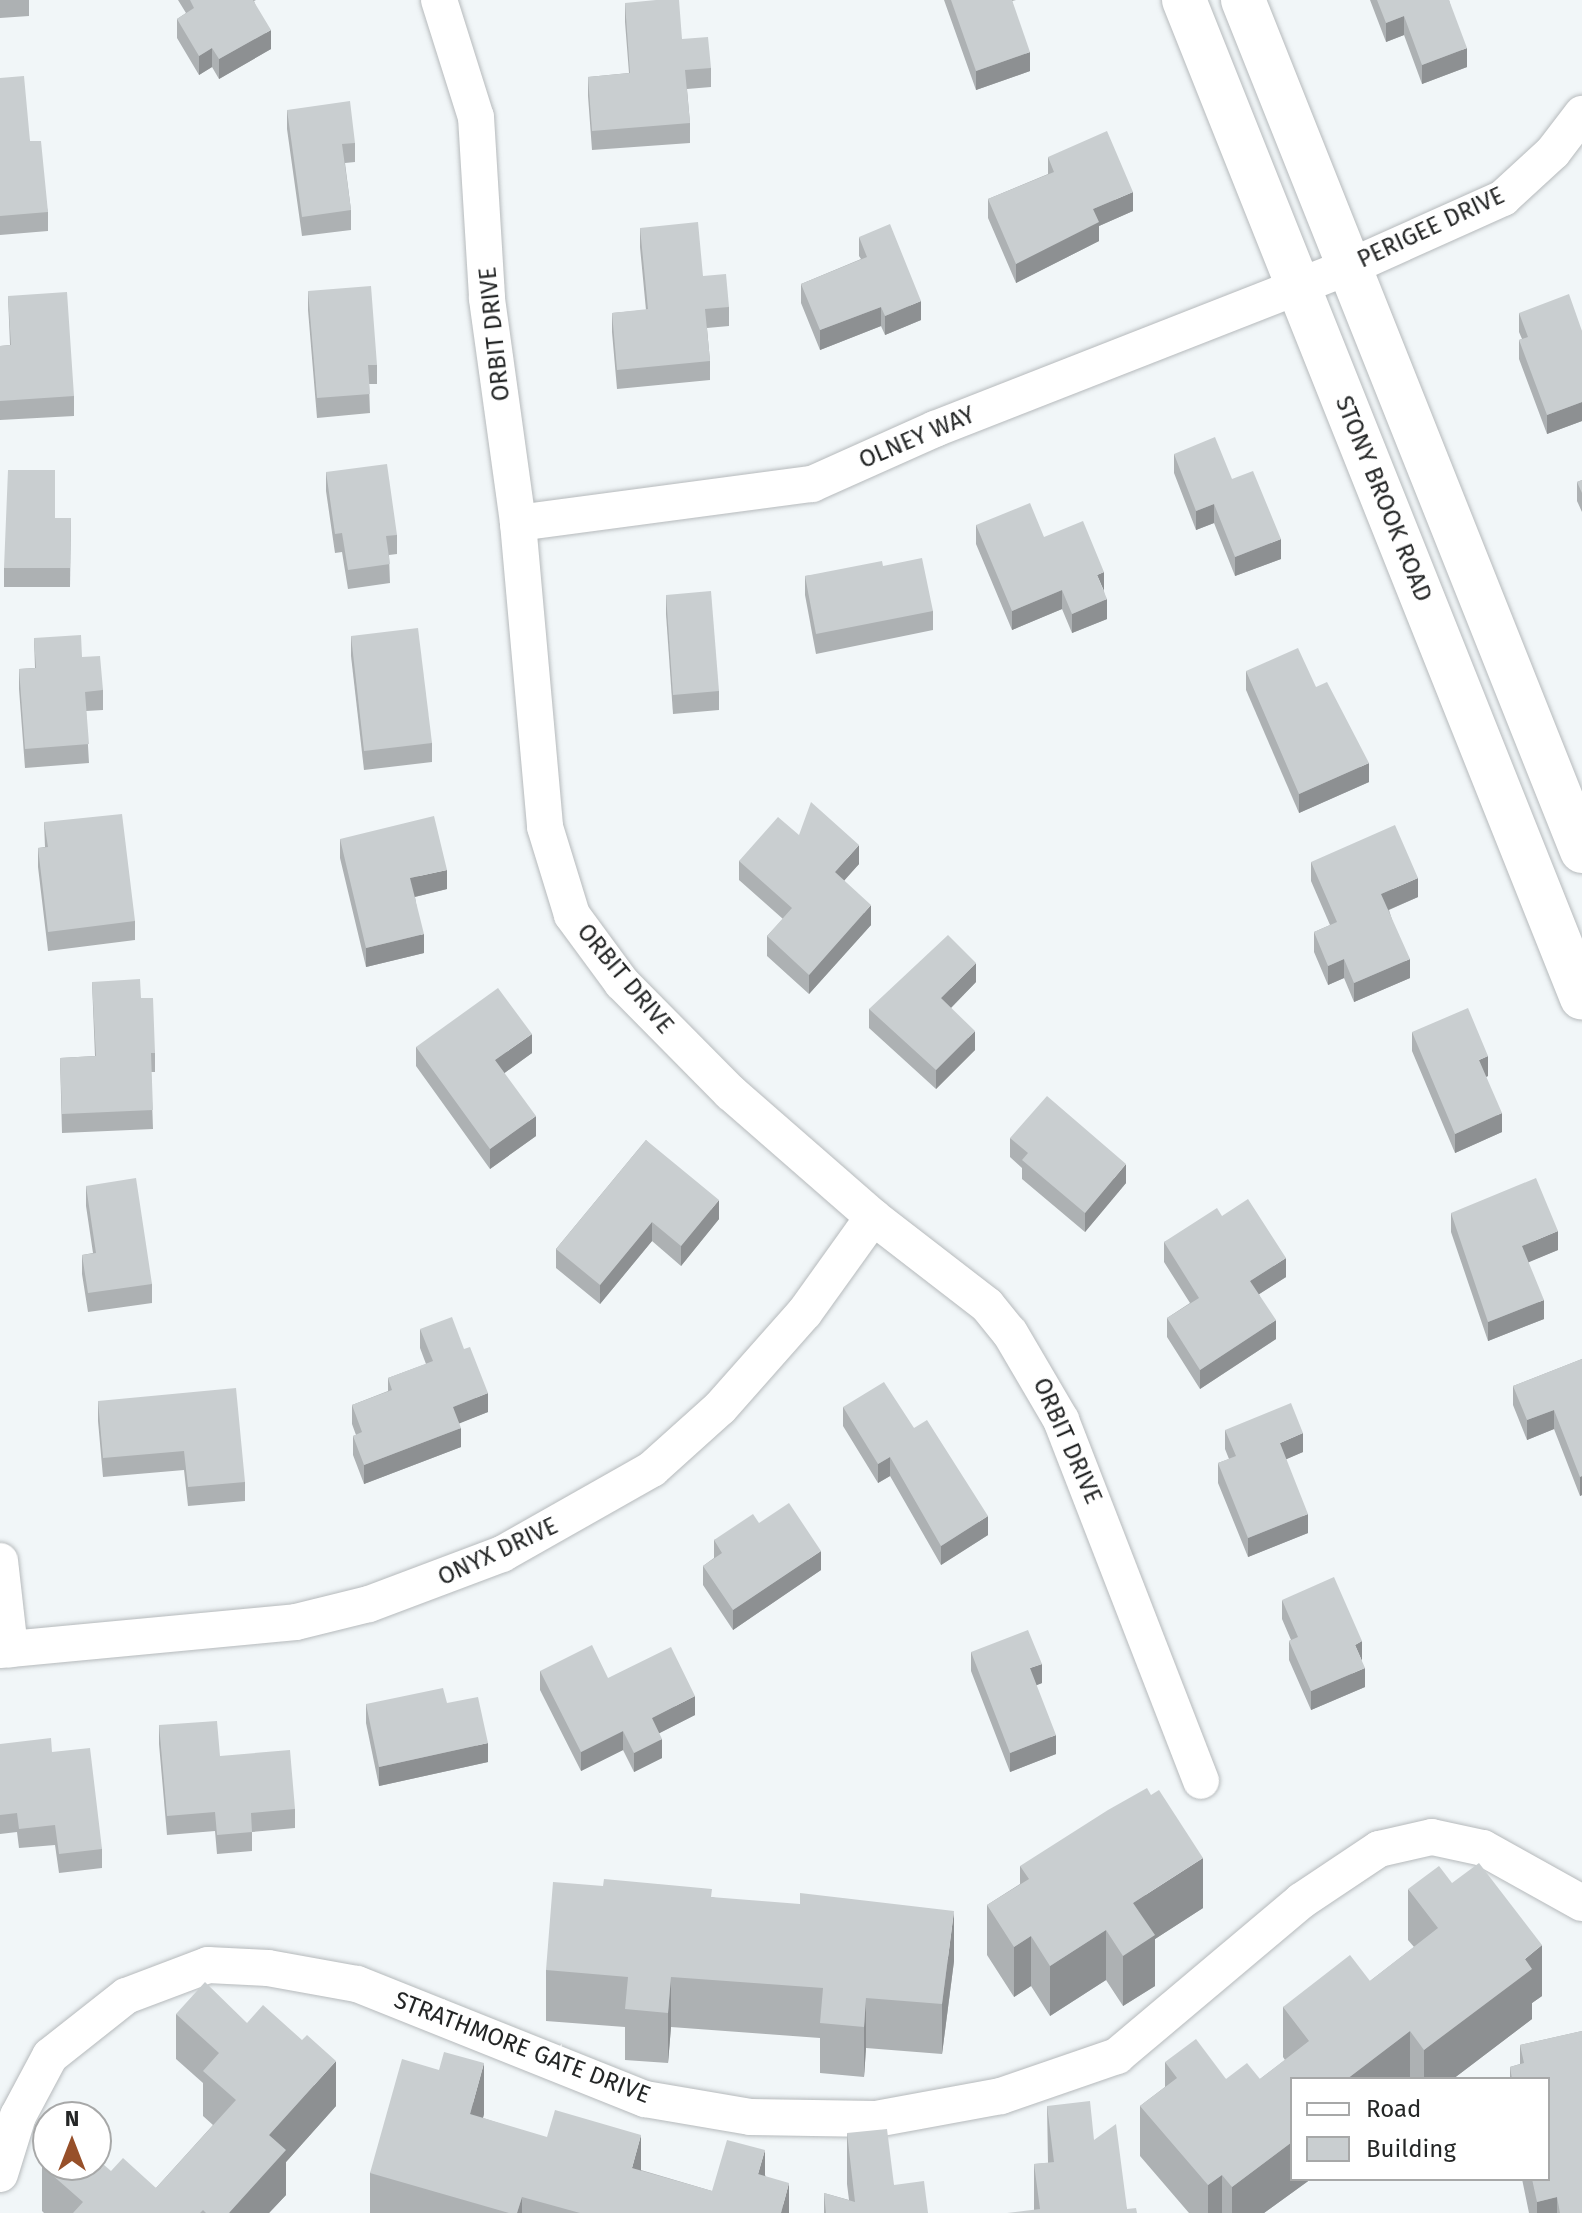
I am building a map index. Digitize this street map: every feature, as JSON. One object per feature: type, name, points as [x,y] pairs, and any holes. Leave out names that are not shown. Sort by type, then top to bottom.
[{"type":"main road","name":"STONY BROOK ROAD","points":[[1184,0],[1582,998]]},
{"type":"main road","points":[[1243,0],[1582,851]]},
{"type":"street","name":"ORBIT DRIVE","points":[[439,0],[476,117],[487,299],[518,523],[545,827],[572,915],[622,983],[674,1038],[873,1217],[987,1305],[1033,1365],[1098,1509],[1201,1781]]},
{"type":"street","name":"PERIGEE DRIVE","points":[[1299,288],[1503,198],[1553,152],[1582,114]]},
{"type":"street","name":"OLNEY WAY","points":[[518,523],[812,484],[935,429],[1299,288]]},
{"type":"street","name":"ONYX DRIVE","points":[[5,1650],[296,1622],[383,1599],[502,1554],[652,1469],[720,1408],[805,1312],[873,1217]]},
{"type":"street","points":[[0,1561],[5,1650]]},
{"type":"street","name":"STRATHMORE GATE DRIVE","points":[[0,2174],[18,2116],[50,2056],[126,1996],[208,1965],[268,1968],[357,1984],[645,2099],[750,2117],[876,2119],[1001,2096],[1117,2056],[1301,1901],[1379,1849],[1432,1837],[1483,1848],[1582,1903]]},
{"type":"building","points":[[190,0],[253,0],[271,30],[219,59],[212,48],[199,56],[177,19],[194,8]]},
{"type":"building","points":[[679,0],[682,39],[708,37],[711,68],[685,70],[690,123],[592,131],[588,77],[630,73],[625,3]]},
{"type":"building","points":[[951,0],[1012,0],[1030,52],[976,71]]},
{"type":"building","points":[[1377,0],[1449,0],[1467,48],[1422,65],[1404,16],[1386,23]]},
{"type":"building","points":[[24,76],[30,141],[41,141],[48,212],[0,216],[0,78]]},
{"type":"building","points":[[350,101],[355,143],[342,144],[351,210],[302,217],[287,110]]},
{"type":"building","points":[[1107,131],[1133,192],[1093,209],[1099,222],[1016,264],[988,199],[1054,172],[1048,157]]},
{"type":"building","points":[[698,222],[703,276],[726,274],[729,307],[705,309],[710,361],[617,370],[612,313],[648,309],[640,228]]},
{"type":"building","points":[[890,224],[921,301],[885,316],[881,307],[820,330],[801,284],[867,257],[859,237]]},
{"type":"building","points":[[371,286],[377,365],[368,365],[370,394],[317,398],[308,291]]},
{"type":"building","points":[[67,292],[74,396],[0,401],[0,346],[11,345],[8,296]]},
{"type":"building","points":[[1569,294],[1582,331],[1582,402],[1547,415],[1519,340],[1528,337],[1519,313]]},
{"type":"building","points":[[1215,437],[1232,479],[1253,471],[1281,539],[1235,557],[1214,504],[1196,511],[1174,454]]},
{"type":"building","points":[[387,464],[397,535],[386,536],[390,564],[348,570],[342,533],[335,534],[326,472]]},
{"type":"building","points":[[8,470],[55,470],[55,518],[71,518],[70,568],[4,568]]},
{"type":"building","points":[[1030,503],[1044,537],[1083,521],[1104,572],[1097,575],[1107,599],[1072,614],[1062,590],[1012,611],[976,525]]},
{"type":"building","points":[[922,558],[933,611],[816,634],[805,576],[882,561],[883,566]]},
{"type":"building","points":[[711,591],[719,691],[673,695],[666,595]]},
{"type":"building","points":[[418,628],[432,743],[364,751],[351,636]]},
{"type":"building","points":[[81,635],[82,657],[100,656],[103,690],[85,692],[89,744],[25,749],[19,669],[36,668],[34,638]]},
{"type":"building","points":[[1298,648],[1316,687],[1327,682],[1369,763],[1299,794],[1246,671]]},
{"type":"building","points":[[811,802],[859,845],[835,872],[871,905],[809,975],[767,936],[792,908],[739,861],[778,817],[799,835]]},
{"type":"building","points":[[122,814],[135,921],[48,932],[38,848],[48,847],[44,822]]},
{"type":"building","points":[[434,816],[447,870],[410,878],[424,934],[366,948],[340,839]]},
{"type":"building","points":[[1395,825],[1418,878],[1381,894],[1410,959],[1354,983],[1344,959],[1328,966],[1314,932],[1337,922],[1311,862]]},
{"type":"building","points":[[948,935],[976,963],[941,998],[975,1031],[936,1070],[869,1009]]},
{"type":"building","points":[[140,979],[141,998],[153,998],[153,1110],[62,1114],[60,1058],[96,1056],[92,982]]},
{"type":"building","points":[[498,988],[532,1034],[495,1060],[536,1116],[490,1149],[416,1047]]},
{"type":"building","points":[[1468,1008],[1488,1056],[1479,1060],[1502,1113],[1455,1134],[1412,1032]]},
{"type":"building","points":[[1047,1096],[1126,1164],[1085,1213],[1022,1160],[1028,1153],[1010,1138]]},
{"type":"building","points":[[646,1140],[719,1200],[681,1246],[652,1222],[600,1285],[556,1249]]},
{"type":"building","points":[[136,1178],[152,1284],[88,1293],[82,1255],[96,1253],[86,1186]]},
{"type":"building","points":[[1536,1178],[1558,1231],[1522,1246],[1544,1300],[1488,1322],[1451,1213]]},
{"type":"building","points":[[1248,1199],[1286,1258],[1250,1281],[1276,1320],[1200,1370],[1167,1318],[1199,1298],[1164,1242],[1217,1208],[1222,1216]]},
{"type":"building","points":[[452,1317],[464,1349],[470,1347],[488,1393],[453,1407],[461,1428],[364,1465],[353,1436],[362,1432],[352,1405],[392,1390],[388,1378],[433,1361],[420,1329]]},
{"type":"building","points":[[1582,1359],[1580,1477],[1554,1410],[1527,1420],[1513,1386]]},
{"type":"building","points":[[884,1382],[914,1428],[927,1420],[988,1516],[941,1546],[890,1457],[878,1464],[843,1407]]},
{"type":"building","points":[[236,1388],[245,1482],[188,1487],[184,1451],[103,1458],[98,1401]]},
{"type":"building","points":[[1291,1403],[1303,1433],[1280,1443],[1308,1514],[1248,1538],[1218,1463],[1236,1456],[1225,1430]]},
{"type":"building","points":[[789,1503],[821,1551],[733,1610],[703,1566],[722,1553],[714,1540],[753,1514],[759,1523]]},
{"type":"building","points":[[1334,1577],[1362,1641],[1355,1645],[1365,1668],[1311,1691],[1289,1641],[1298,1637],[1282,1600]]},
{"type":"building","points":[[1028,1630],[1042,1664],[1030,1668],[1056,1735],[1010,1753],[971,1652]]},
{"type":"building","points":[[592,1645],[608,1678],[671,1647],[695,1696],[652,1718],[662,1739],[634,1753],[623,1731],[581,1752],[540,1671]]},
{"type":"building","points":[[443,1688],[447,1703],[478,1697],[488,1743],[379,1767],[366,1704]]},
{"type":"building","points":[[217,1721],[220,1756],[290,1750],[295,1809],[251,1813],[252,1832],[217,1835],[215,1812],[167,1816],[159,1725]]},
{"type":"building","points":[[51,1738],[52,1752],[90,1748],[102,1849],[59,1854],[55,1825],[19,1829],[17,1813],[0,1815],[0,1744]]},
{"type":"building","points":[[1147,1788],[1151,1795],[1159,1790],[1203,1858],[1133,1903],[1155,1935],[1123,1956],[1106,1930],[1050,1966],[1031,1936],[1014,1947],[987,1905],[1029,1879],[1020,1866]]},
{"type":"building","points":[[1479,1863],[1542,1945],[1525,1959],[1532,1969],[1424,2050],[1410,2031],[1350,2077],[1290,2077],[1290,2144],[1232,2187],[1222,2175],[1208,2185],[1140,2106],[1177,2078],[1165,2062],[1196,2039],[1226,2079],[1247,2063],[1260,2079],[1309,2041],[1283,2007],[1350,1955],[1370,1981],[1438,1928],[1408,1889],[1439,1866],[1452,1883]]},
{"type":"building","points":[[604,1879],[712,1889],[711,1897],[800,1904],[800,1893],[954,1911],[942,2004],[866,1998],[864,2027],[820,2023],[823,1988],[671,1977],[668,2013],[625,2009],[628,1977],[546,1970],[553,1882],[603,1886]]},
{"type":"building","points":[[205,1982],[247,2023],[263,2005],[302,2040],[307,2035],[336,2061],[269,2135],[286,2150],[229,2213],[206,2213],[203,2210],[200,2213],[73,2213],[83,2202],[59,2181],[112,2181],[112,2170],[123,2158],[156,2188],[236,2100],[203,2071],[219,2053],[176,2014]]},
{"type":"building","points":[[1582,2031],[1582,2213],[1560,2213],[1557,2197],[1537,2202],[1532,2181],[1550,2181],[1550,2077],[1512,2077],[1510,2067],[1524,2063],[1520,2045]]},
{"type":"building","points":[[444,2052],[484,2063],[470,2114],[547,2137],[555,2110],[641,2135],[632,2168],[712,2191],[727,2140],[765,2150],[758,2174],[789,2183],[781,2213],[580,2213],[522,2197],[517,2213],[509,2213],[370,2173],[402,2059],[439,2070]]},
{"type":"building","points":[[1090,2101],[1094,2140],[1116,2124],[1127,2209],[1136,2208],[1137,2213],[1007,2213],[1040,2209],[1034,2164],[1054,2162],[1047,2106]]},
{"type":"building","points":[[887,2129],[894,2185],[924,2181],[928,2213],[826,2213],[824,2193],[855,2202],[847,2133]]}]
